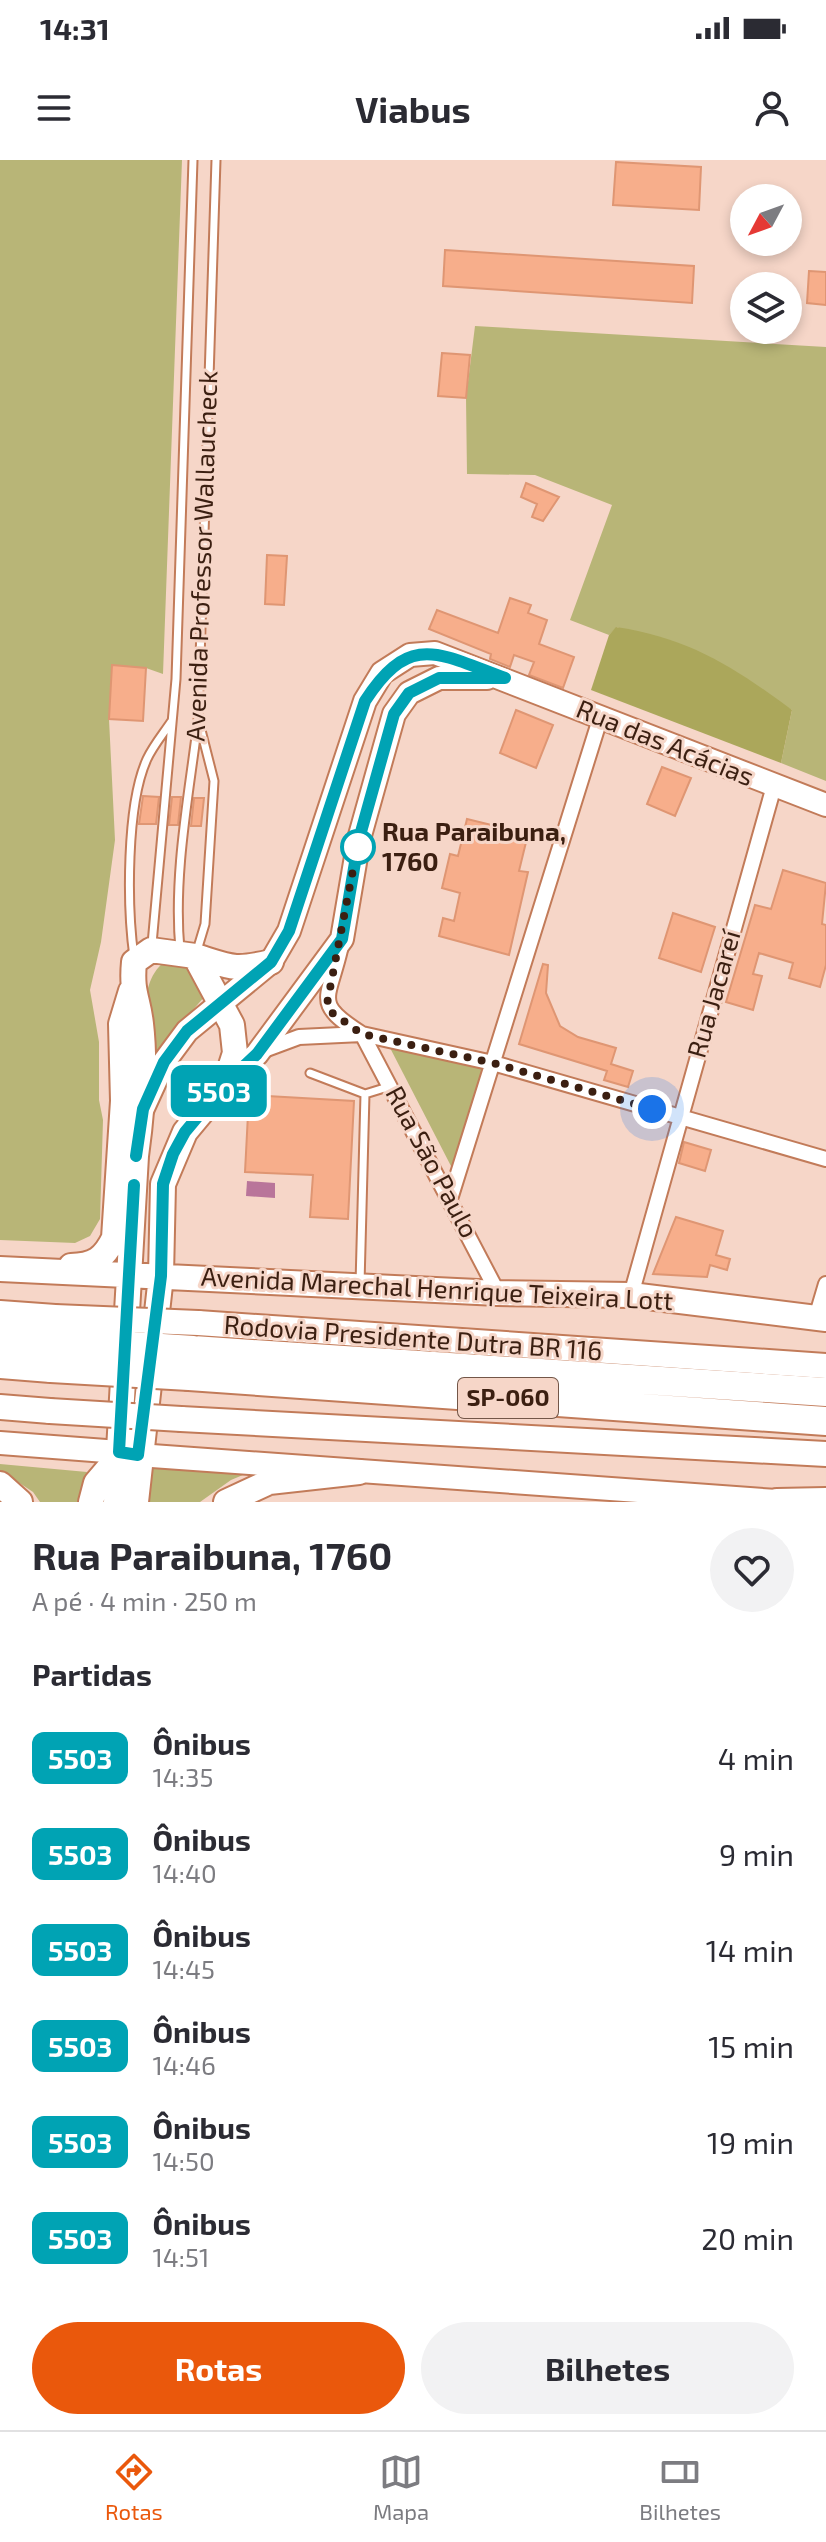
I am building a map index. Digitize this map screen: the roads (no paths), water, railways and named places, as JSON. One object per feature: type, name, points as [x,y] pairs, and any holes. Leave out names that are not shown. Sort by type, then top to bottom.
[{"type":"highway","name":"SP-060","points":[[0,1338],[826,1392]]},
{"type":"highway","name":"SP-060","points":[[0,1364],[53,1342]]},
{"type":"highway","name":"SP-060","points":[[193,1350],[826,1421]]},
{"type":"main road","name":"Rua das Acácias","points":[[271,962],[304,894],[365,701],[382,673],[410,655],[435,653],[505,678],[600,719],[826,805]]},
{"type":"main road","points":[[116,1502],[161,1276],[163,1184],[185,1132],[225,1084],[257,1054],[342,939],[359,839],[394,714],[409,693],[439,678],[505,678]]},
{"type":"main road","points":[[30,1272],[96,1263],[107,1254],[114,1238],[123,1101],[121,1024],[143,956],[188,954],[222,968],[243,969],[271,962]]},
{"type":"main road","points":[[188,954],[220,1003],[235,1039],[235,1053],[225,1084]]},
{"type":"main road","points":[[143,1109],[164,1062],[187,1031],[271,962]]},
{"type":"main road","points":[[131,991],[141,1022],[143,1109],[136,1156],[125,1454],[136,1502]]},
{"type":"main road","name":"Avenida Marechal Henrique Teixeira Lott","points":[[0,1269],[498,1293],[631,1295],[823,1314]]},
{"type":"main road","points":[[0,1313],[53,1342]]},
{"type":"main road","name":"Rodovia Presidente Dutra BR 116","points":[[193,1350],[826,1366]]},
{"type":"main road","points":[[0,1407],[826,1454]]},
{"type":"main road","points":[[0,1443],[777,1501],[826,1500]]},
{"type":"main road","points":[[91,1502],[96,1483],[125,1454]]},
{"type":"main road","points":[[226,1502],[269,1482],[359,1472]]},
{"type":"main road","points":[[0,1484],[20,1502]]},
{"type":"street","points":[[451,1196],[600,719]]},
{"type":"street","name":"Rua Jacareí","points":[[631,1295],[774,786]]},
{"type":"street","points":[[342,939],[327,1004],[331,1012],[362,1034]]},
{"type":"street","points":[[257,1054],[299,1037],[362,1034],[493,1063],[826,1159]]},
{"type":"street","name":"Rua São Paulo","points":[[362,1034],[451,1196],[498,1293]]},
{"type":"street","points":[[823,1314],[826,1284]]},
{"type":"lane","name":"Avenida Professor Wallaucheck","points":[[143,956],[172,720],[182,550],[193,160]]},
{"type":"lane","name":"Avenida Professor Wallaucheck","points":[[188,954],[178,921],[198,721],[216,160]]},
{"type":"lane","points":[[143,956],[128,918],[135,811],[147,760],[172,720]]},
{"type":"lane","points":[[188,954],[205,924],[214,781],[198,721]]},
{"type":"lane","points":[[310,1073],[365,1094],[392,1086]]},
{"type":"lane","points":[[360,1284],[365,1094]]},
{"type":"place","name":"Rua Paraibuna, 1760","points":[[358,847]]}]
